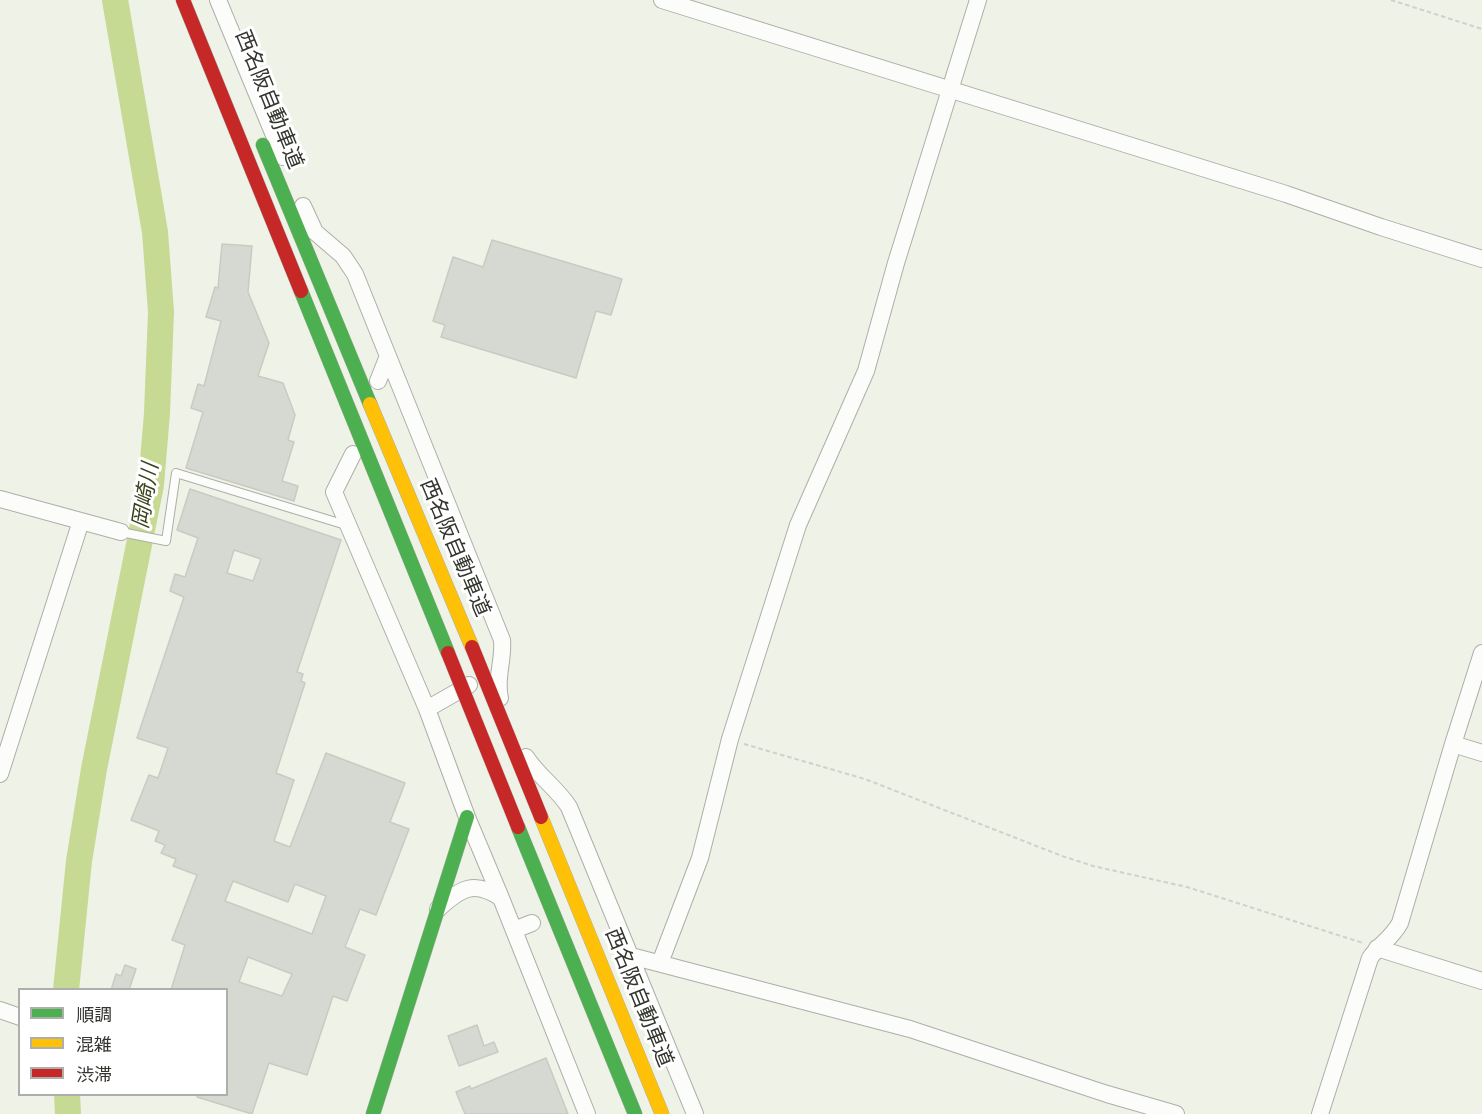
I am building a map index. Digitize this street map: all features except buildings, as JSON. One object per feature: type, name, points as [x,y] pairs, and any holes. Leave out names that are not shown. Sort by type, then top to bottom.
[{"type":"main road","name":"西名阪自動車道","points":[[183,0],[635,1114]]},
{"type":"main road","name":"西名阪自動車道","points":[[204,0],[323,292],[472,647],[662,1114]]},
{"type":"main road","points":[[373,1114],[467,817]]},
{"type":"street","points":[[218,0],[309,222],[315,232],[350,263],[502,640],[504,653],[498,690],[500,700],[530,763],[563,798],[568,807],[617,943],[631,956],[695,1114]]},
{"type":"street","points":[[662,0],[1286,194],[1482,259]]},
{"type":"street","points":[[660,963],[700,858],[730,739],[798,525],[866,371],[896,263],[978,0]]},
{"type":"street","points":[[378,381],[388,356]]},
{"type":"street","points":[[353,454],[334,492],[427,709],[467,817],[587,1114]]},
{"type":"street","points":[[0,499],[121,532]]},
{"type":"street","points":[[0,774],[81,520]]},
{"type":"street","points":[[1320,1114],[1366,966],[1377,948],[1395,933],[1400,923],[1482,653]]},
{"type":"street","points":[[427,709],[501,666]]},
{"type":"street","points":[[1453,744],[1482,753]]},
{"type":"street","points":[[438,909],[456,895],[472,887],[487,889],[501,898]]},
{"type":"street","points":[[514,930],[532,923]]},
{"type":"street","points":[[1377,948],[1482,981]]},
{"type":"street","points":[[631,956],[910,1029],[1107,1094],[1176,1114]]},
{"type":"street","points":[[0,1011],[18,1016]]},
{"type":"lane","points":[[121,532],[166,541],[176,473],[350,526]]},
{"type":"path","points":[[1391,0],[1482,29]]},
{"type":"path","points":[[730,739],[865,779],[1072,860],[1187,887],[1377,948]]},
{"type":"waterway","name":"岡崎川","points":[[66,988],[79,861],[94,769],[151,485],[157,413],[161,312],[155,232],[115,0]]},
{"type":"waterway","name":"岡崎川","points":[[67,1096],[68,1114]]},
{"type":"traffic: fast","points":[[263,145],[370,404]]},
{"type":"traffic: fast","points":[[301,291],[448,653]]},
{"type":"traffic: fast","points":[[373,1114],[467,817]]},
{"type":"traffic: fast","points":[[518,827],[635,1114]]},
{"type":"traffic: slow","points":[[370,404],[472,647]]},
{"type":"traffic: slow","points":[[541,817],[662,1114]]},
{"type":"traffic: jam","points":[[183,0],[301,291]]},
{"type":"traffic: jam","points":[[472,647],[541,817]]},
{"type":"traffic: jam","points":[[448,653],[518,827]]}]
